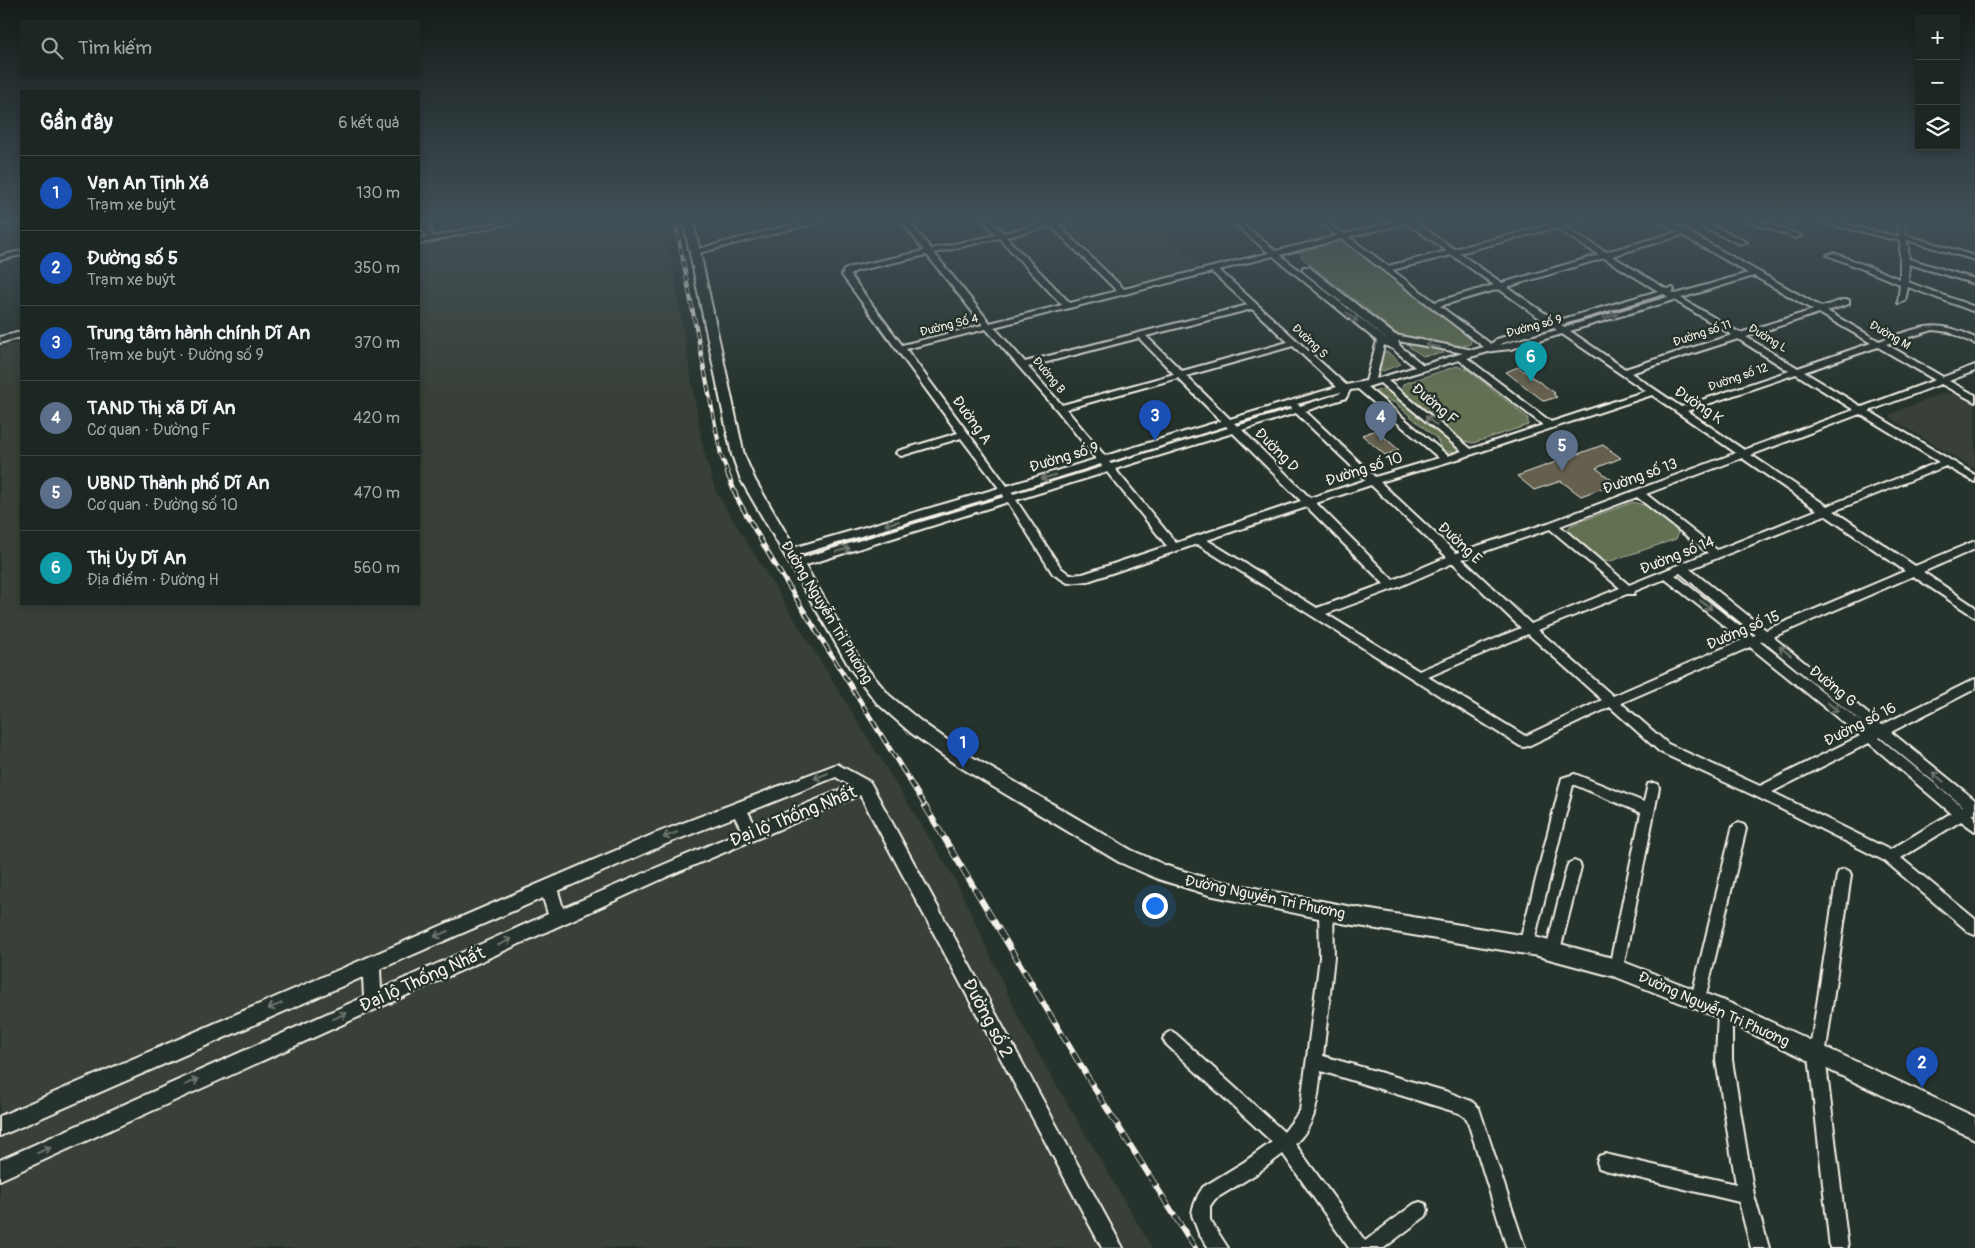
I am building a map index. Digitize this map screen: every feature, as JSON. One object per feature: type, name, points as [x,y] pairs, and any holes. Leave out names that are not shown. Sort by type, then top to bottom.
[{"type":"main road","name":"Đường Nguyễn Tri Phương","points":[[701,278],[738,455],[748,480],[855,664],[873,688],[917,728],[961,759],[1111,848],[1140,863],[1209,887],[1326,911],[1552,950],[1616,968],[1725,1011],[1975,1128]]},
{"type":"street","name":"Đường A","points":[[848,278],[964,434],[1058,571],[1068,579],[1084,578]]},
{"type":"street","name":"Đường B","points":[[951,278],[989,327],[1060,408],[1174,548]]},
{"type":"street","points":[[1042,278],[1068,306]]},
{"type":"street","points":[[1108,278],[1122,292]]},
{"type":"street","name":"Đường Số 4","points":[[901,348],[1176,278]]},
{"type":"street","name":"Đường S","points":[[1223,278],[1346,390]]},
{"type":"street","points":[[1305,278],[1381,340],[1396,347],[1421,368]]},
{"type":"street","points":[[1317,278],[1392,337],[1475,353]]},
{"type":"street","points":[[1399,278],[1491,348]]},
{"type":"street","name":"Đường K","points":[[1492,278],[1564,331],[1975,613]]},
{"type":"street","points":[[1435,305],[1530,278]]},
{"type":"street","name":"Đường L","points":[[1644,278],[1975,479]]},
{"type":"street","name":"Đường số 9","points":[[1491,348],[1500,342],[1555,324],[1710,278]]},
{"type":"street","name":"Đường số 9","points":[[793,558],[1007,495],[1294,406],[1343,396],[1346,390],[1491,348],[1508,347],[1737,278]]},
{"type":"street","name":"Đường M","points":[[1765,278],[1881,343],[1975,399]]},
{"type":"street","points":[[1882,278],[1975,316]]},
{"type":"street","points":[[1901,301],[1905,278]]},
{"type":"street","points":[[1963,278],[1975,282]]},
{"type":"street","points":[[1904,288],[1975,310]]},
{"type":"street","name":"Đường số 11","points":[[1624,372],[1846,302]]},
{"type":"street","points":[[1024,365],[1255,306]]},
{"type":"street","name":"Đường số 12","points":[[1680,410],[1796,370],[1935,327],[1953,329],[1975,341]]},
{"type":"street","points":[[0,340],[20,335]]},
{"type":"street","name":"Đường D","points":[[1141,336],[1392,585]]},
{"type":"street","points":[[1392,337],[1396,347]]},
{"type":"street","points":[[1381,340],[1365,385],[1446,459]]},
{"type":"street","points":[[1060,408],[1294,343]]},
{"type":"street","points":[[1461,357],[1550,426]]},
{"type":"street","name":"Đường số 13","points":[[1316,613],[1392,585],[1454,558],[1552,525],[1860,409],[1975,368]]},
{"type":"street","name":"Đường F","points":[[1382,380],[1469,452]]},
{"type":"street","name":"Đường số 10","points":[[1084,578],[1372,481],[1469,452],[1653,392]]},
{"type":"street","name":"Đường E","points":[[1294,406],[1529,629],[1664,748],[1760,792],[1890,857],[1975,928]]},
{"type":"street","points":[[901,453],[964,434]]},
{"type":"street","name":"Đường số 14","points":[[1418,676],[1529,629],[1630,591],[1947,462]]},
{"type":"street","points":[[1638,493],[1717,555]]},
{"type":"street","points":[[1552,525],[1630,591]]},
{"type":"street","points":[[1199,540],[1418,676]]},
{"type":"street","name":"Đường số 15","points":[[1418,676],[1524,742],[1610,702],[1975,545]]},
{"type":"street","name":"Đường G","points":[[1683,569],[1883,730],[1974,807]]},
{"type":"street","name":"Đường G","points":[[1668,575],[1870,737],[1975,825]]},
{"type":"street","name":"Đường số 16","points":[[1760,792],[1975,684]]},
{"type":"street","name":"Đại lộ Thống Nhất","points":[[0,1126],[660,839],[739,808],[837,770],[864,787]]},
{"type":"street","points":[[1526,945],[1567,782],[1575,779],[1649,810]]},
{"type":"street","name":"Đại lộ Thống Nhất","points":[[0,1170],[558,918],[752,833],[864,787]]},
{"type":"street","name":"Đường số 2","points":[[864,787],[1113,1248]]},
{"type":"street","points":[[1616,968],[1653,788]]},
{"type":"street","points":[[1890,857],[1960,813],[1974,807]]},
{"type":"street","points":[[739,808],[752,833]]},
{"type":"street","points":[[1698,999],[1738,830]]},
{"type":"street","points":[[1552,950],[1574,868]]},
{"type":"street","points":[[1839,1248],[1818,1056],[1844,875]]},
{"type":"street","points":[[549,888],[558,918]]},
{"type":"street","points":[[1219,1248],[1202,1222],[1199,1210],[1202,1202],[1209,1194],[1285,1142],[1304,1123],[1308,1113],[1316,1062],[1327,957],[1326,911]]},
{"type":"street","points":[[371,965],[372,1001]]},
{"type":"street","points":[[1725,1011],[1724,1060],[1746,1195],[1760,1248]]},
{"type":"street","points":[[1171,1039],[1285,1142],[1359,1248]]},
{"type":"street","points":[[1316,1062],[1448,1100],[1465,1107],[1473,1114],[1516,1248]]},
{"type":"street","points":[[1605,1162],[1746,1195]]},
{"type":"street","points":[[1370,1248],[1420,1210]]},
{"type":"shaded area","points":[[420,278],[675,278],[703,449],[716,492],[956,881],[1025,1031],[1152,1248],[0,1248],[0,347],[20,342],[20,605],[420,605]]},
{"type":"shaded area","points":[[1117,278],[1158,278],[1136,284],[1121,282]]},
{"type":"shaded area","points":[[1944,393],[1956,394],[1975,405],[1975,469],[1892,419],[1890,414]]},
{"type":"green space","points":[[1328,278],[1393,278],[1471,338],[1471,342],[1469,345],[1457,346],[1400,336]]},
{"type":"green space","points":[[1411,343],[1440,349],[1444,353],[1423,356],[1409,347]]},
{"type":"green space","points":[[1381,352],[1388,352],[1401,364],[1383,371],[1378,369]]},
{"type":"green space","points":[[1457,366],[1468,370],[1528,418],[1528,425],[1473,443],[1463,441],[1402,390],[1403,384]]},
{"type":"green space","points":[[1382,389],[1391,391],[1428,421],[1448,439],[1457,452],[1443,452],[1437,439],[1395,403],[1376,395],[1374,392]]},
{"type":"green space","points":[[1633,502],[1647,506],[1677,529],[1676,539],[1608,562],[1596,558],[1567,530],[1571,525]]},
{"type":"building","points":[[1518,367],[1555,393],[1553,394],[1557,397],[1544,401],[1506,372]]},
{"type":"building","points":[[1376,430],[1399,450],[1385,455],[1362,435]]},
{"type":"building","points":[[1603,445],[1621,458],[1596,468],[1616,483],[1581,496],[1561,481],[1534,490],[1517,476]]},
{"type":"railway","points":[[686,278],[721,455],[728,473]]},
{"type":"railway","points":[[727,472],[737,498],[771,558],[926,807]]},
{"type":"railway","points":[[925,806],[1096,1091],[1195,1248]]},
{"type":"place","name":"Thị Ủy Dĩ An","points":[[1531,382]]},
{"type":"place","name":"Trung tâm hành chính Dĩ An","points":[[1155,441]]},
{"type":"place","name":"TAND Thị xã Dĩ An","points":[[1381,442]]},
{"type":"place","name":"UBND Thành phố Dĩ An","points":[[1562,471]]},
{"type":"place","name":"Vạn An Tịnh Xá","points":[[963,768]]},
{"type":"place","name":"Đường số 5","points":[[1922,1088]]}]
